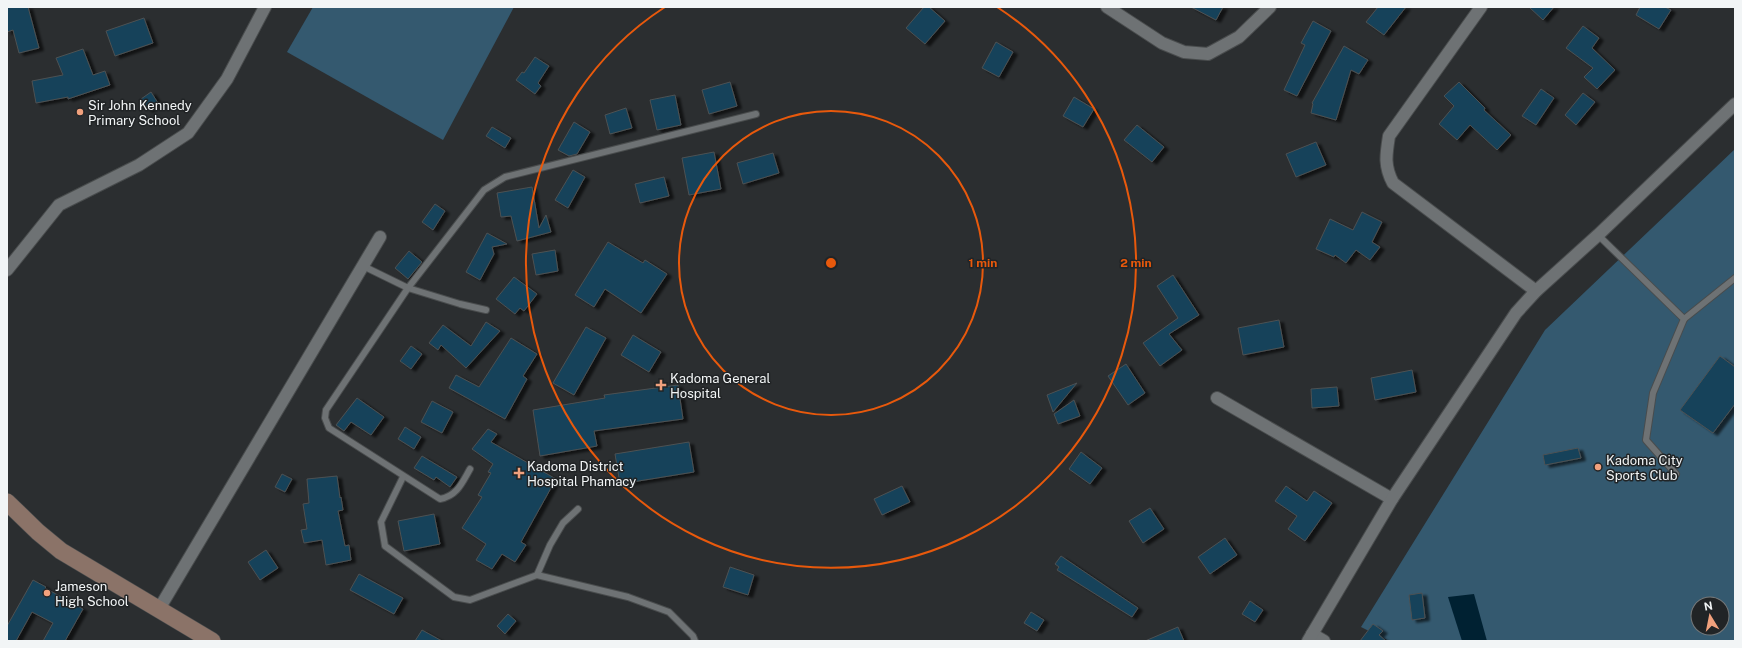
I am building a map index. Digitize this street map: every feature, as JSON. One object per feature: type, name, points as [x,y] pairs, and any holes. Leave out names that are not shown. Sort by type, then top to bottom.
[{"type":"main road","points":[[7,502],[38,532],[62,550],[212,641]]},
{"type":"street","points":[[7,270],[59,205],[139,165],[188,133],[227,78],[265,7]]},
{"type":"street","points":[[1107,7],[1162,43],[1184,52],[1208,54],[1239,37],[1270,7]]},
{"type":"street","points":[[1482,7],[1389,136],[1387,171],[1393,183],[1536,291]]},
{"type":"street","points":[[1324,641],[1310,637],[1392,499],[1516,312],[1536,291],[1598,235],[1735,104]]},
{"type":"street","points":[[159,609],[380,237]]},
{"type":"street","points":[[1217,398],[1392,499]]},
{"type":"lane","points":[[470,469],[456,492],[448,498],[440,499],[403,477],[329,428],[325,418],[326,410],[408,288],[484,190],[506,177],[756,114]]},
{"type":"lane","points":[[1598,235],[1684,319]]},
{"type":"lane","points":[[363,266],[408,288],[460,304],[486,310]]},
{"type":"lane","points":[[1676,474],[1646,440],[1653,393],[1684,319],[1735,278]]},
{"type":"lane","points":[[403,477],[381,522],[385,546],[454,597],[470,600],[537,575],[628,597],[669,612],[693,636],[696,641]]},
{"type":"lane","points":[[537,575],[550,546],[563,523],[578,509]]},
{"type":"shaded area","points":[[313,7],[514,7],[443,140],[287,52]]},
{"type":"shaded area","name":"Kadoma City Sports Club","points":[[1735,149],[1735,641],[1389,641],[1361,627],[1545,330]]},
{"type":"shaded area","points":[[1474,594],[1487,641],[1462,641],[1448,597]]},
{"type":"building","points":[[7,7],[28,7],[39,48],[19,53],[13,30],[7,32]]},
{"type":"building","points":[[924,7],[929,7],[945,21],[925,44],[906,28]]},
{"type":"building","points":[[1191,7],[1223,7],[1216,20]]},
{"type":"building","points":[[1378,7],[1406,7],[1384,35],[1366,22]]},
{"type":"building","points":[[1529,7],[1554,7],[1543,20]]},
{"type":"building","points":[[1640,7],[1665,7],[1671,10],[1659,29],[1636,15]]},
{"type":"building","points":[[144,18],[153,43],[115,56],[106,31]]},
{"type":"building","points":[[1313,21],[1331,31],[1297,96],[1284,90],[1305,45],[1301,43]]},
{"type":"building","points":[[1583,26],[1599,38],[1592,48],[1615,70],[1597,89],[1584,77],[1593,68],[1566,48]]},
{"type":"building","points":[[996,42],[1013,52],[999,77],[982,68]]},
{"type":"building","points":[[1344,46],[1368,60],[1359,74],[1351,70],[1336,120],[1311,113],[1312,103]]},
{"type":"building","points":[[83,49],[93,75],[105,71],[110,85],[68,99],[68,97],[36,103],[32,81],[63,75],[56,58]]},
{"type":"building","points":[[535,57],[549,66],[538,83],[541,86],[535,94],[516,80],[522,72],[524,73]]},
{"type":"building","points":[[730,82],[737,106],[709,114],[702,90]]},
{"type":"building","points":[[1459,82],[1485,108],[1484,110],[1511,135],[1497,150],[1470,125],[1457,140],[1439,124],[1454,106],[1444,96]]},
{"type":"building","points":[[1541,89],[1554,98],[1536,125],[1522,116]]},
{"type":"building","points":[[151,92],[158,103],[148,110],[141,99]]},
{"type":"building","points":[[1583,93],[1595,102],[1576,125],[1565,115]]},
{"type":"building","points":[[675,95],[681,125],[657,130],[650,100]]},
{"type":"building","points":[[1074,97],[1094,109],[1083,127],[1063,116]]},
{"type":"building","points":[[626,108],[632,128],[610,134],[605,115]]},
{"type":"building","points":[[574,122],[590,132],[577,154],[569,156],[558,150]]},
{"type":"building","points":[[1137,125],[1164,147],[1152,162],[1124,140]]},
{"type":"building","points":[[492,127],[511,138],[505,148],[486,136]]},
{"type":"building","points":[[1316,142],[1326,165],[1296,177],[1286,154]]},
{"type":"building","points":[[714,152],[721,189],[689,195],[682,158]]},
{"type":"building","points":[[773,153],[779,173],[743,184],[737,163]]},
{"type":"building","points":[[573,170],[585,177],[568,208],[555,200]]},
{"type":"building","points":[[664,177],[669,196],[640,203],[635,184]]},
{"type":"building","points":[[532,187],[539,228],[546,215],[551,232],[517,241],[511,216],[501,217],[497,193]]},
{"type":"building","points":[[435,204],[445,211],[433,230],[422,222]]},
{"type":"building","points":[[1362,212],[1382,222],[1372,242],[1380,247],[1370,260],[1356,250],[1346,263],[1335,255],[1334,257],[1316,249],[1330,219],[1353,230]]},
{"type":"building","points":[[487,233],[507,244],[492,247],[494,254],[480,280],[466,272]]},
{"type":"building","points":[[608,242],[643,263],[645,260],[667,274],[641,313],[605,289],[594,307],[575,295]]},
{"type":"building","points":[[555,250],[558,271],[536,275],[532,254]]},
{"type":"building","points":[[409,251],[422,262],[408,279],[395,268]]},
{"type":"building","points":[[1173,275],[1199,315],[1169,334],[1182,350],[1160,366],[1143,343],[1178,318],[1157,286]]},
{"type":"building","points":[[514,277],[537,294],[524,311],[520,308],[515,314],[496,299]]},
{"type":"building","points":[[1279,320],[1284,347],[1243,355],[1238,328]]},
{"type":"building","points":[[486,322],[500,331],[466,368],[441,345],[438,350],[429,343],[443,325],[471,346]]},
{"type":"building","points":[[586,327],[606,338],[574,395],[553,383]]},
{"type":"building","points":[[633,335],[661,352],[649,372],[621,355]]},
{"type":"building","points":[[511,338],[537,354],[523,376],[527,379],[505,419],[449,388],[456,375],[479,387]]},
{"type":"building","points":[[411,346],[422,354],[411,369],[400,361]]},
{"type":"building","points":[[1720,356],[1735,367],[1735,404],[1713,433],[1680,410]]},
{"type":"building","points":[[1126,364],[1145,393],[1128,405],[1108,376]]},
{"type":"building","points":[[1412,370],[1416,392],[1375,400],[1371,378]]},
{"type":"building","points":[[1077,383],[1053,412],[1047,395]]},
{"type":"building","points":[[678,385],[683,419],[594,431],[597,446],[540,456],[533,410],[605,398],[604,395]]},
{"type":"building","points":[[1337,387],[1339,406],[1312,408],[1311,389]]},
{"type":"building","points":[[357,398],[384,417],[371,435],[351,422],[344,431],[336,425]]},
{"type":"building","points":[[1074,400],[1080,416],[1058,424],[1054,414]]},
{"type":"building","points":[[432,401],[453,412],[442,433],[421,422]]},
{"type":"building","points":[[405,427],[421,437],[414,449],[398,439]]},
{"type":"building","points":[[488,429],[497,434],[491,442],[556,479],[521,542],[526,545],[515,562],[502,554],[492,569],[476,560],[486,544],[462,528],[482,497],[478,495],[491,473],[488,472],[493,464],[472,449]]},
{"type":"building","points":[[689,442],[694,472],[620,484],[615,454]]},
{"type":"building","points":[[1578,448],[1581,458],[1545,465],[1543,455]]},
{"type":"building","points":[[1081,452],[1102,468],[1090,484],[1069,469]]},
{"type":"building","points":[[422,456],[457,477],[450,487],[436,477],[434,480],[414,468]]},
{"type":"building","points":[[282,474],[292,479],[285,492],[275,487]]},
{"type":"building","points":[[337,476],[343,510],[338,511],[345,546],[349,545],[351,560],[326,565],[322,540],[304,543],[301,530],[307,529],[303,504],[309,503],[307,479]]},
{"type":"building","points":[[902,486],[910,502],[882,515],[874,499]]},
{"type":"building","points":[[1286,486],[1307,501],[1314,491],[1332,503],[1305,541],[1288,529],[1297,516],[1275,501]]},
{"type":"building","points":[[1150,508],[1164,529],[1143,543],[1129,521]]},
{"type":"building","points":[[434,514],[440,544],[404,551],[398,521]]},
{"type":"building","points":[[1225,538],[1237,555],[1210,574],[1198,557]]},
{"type":"building","points":[[266,550],[278,568],[260,580],[248,562]]},
{"type":"building","points":[[1061,556],[1138,608],[1132,617],[1057,570],[1059,567],[1055,564]]},
{"type":"building","points":[[730,567],[754,575],[748,595],[723,587]]},
{"type":"building","points":[[359,574],[403,598],[394,614],[350,590]]},
{"type":"building","points":[[33,580],[83,609],[65,641],[43,641],[53,623],[32,612],[16,641],[7,641],[7,626]]},
{"type":"building","points":[[1422,593],[1425,618],[1412,620],[1409,595]]},
{"type":"building","points":[[1250,601],[1263,610],[1255,622],[1242,614]]},
{"type":"building","points":[[1031,612],[1044,620],[1037,631],[1024,623]]},
{"type":"building","points":[[508,614],[516,621],[505,634],[497,626]]},
{"type":"building","points":[[1373,624],[1383,631],[1379,635],[1386,641],[1360,641]]},
{"type":"building","points":[[1178,627],[1184,641],[1145,641]]},
{"type":"building","points":[[422,630],[442,641],[415,641]]},
{"type":"place","name":"Sir John Kennedy Primary School","points":[[80,112]]},
{"type":"place","name":"Kadoma General Hospital","points":[[661,385]]},
{"type":"place","name":"Kadoma City Sports Club","points":[[1598,467]]},
{"type":"place","name":"Kadoma District Hospital Phamacy","points":[[519,473]]},
{"type":"place","name":"Jameson High School","points":[[47,593]]}]
